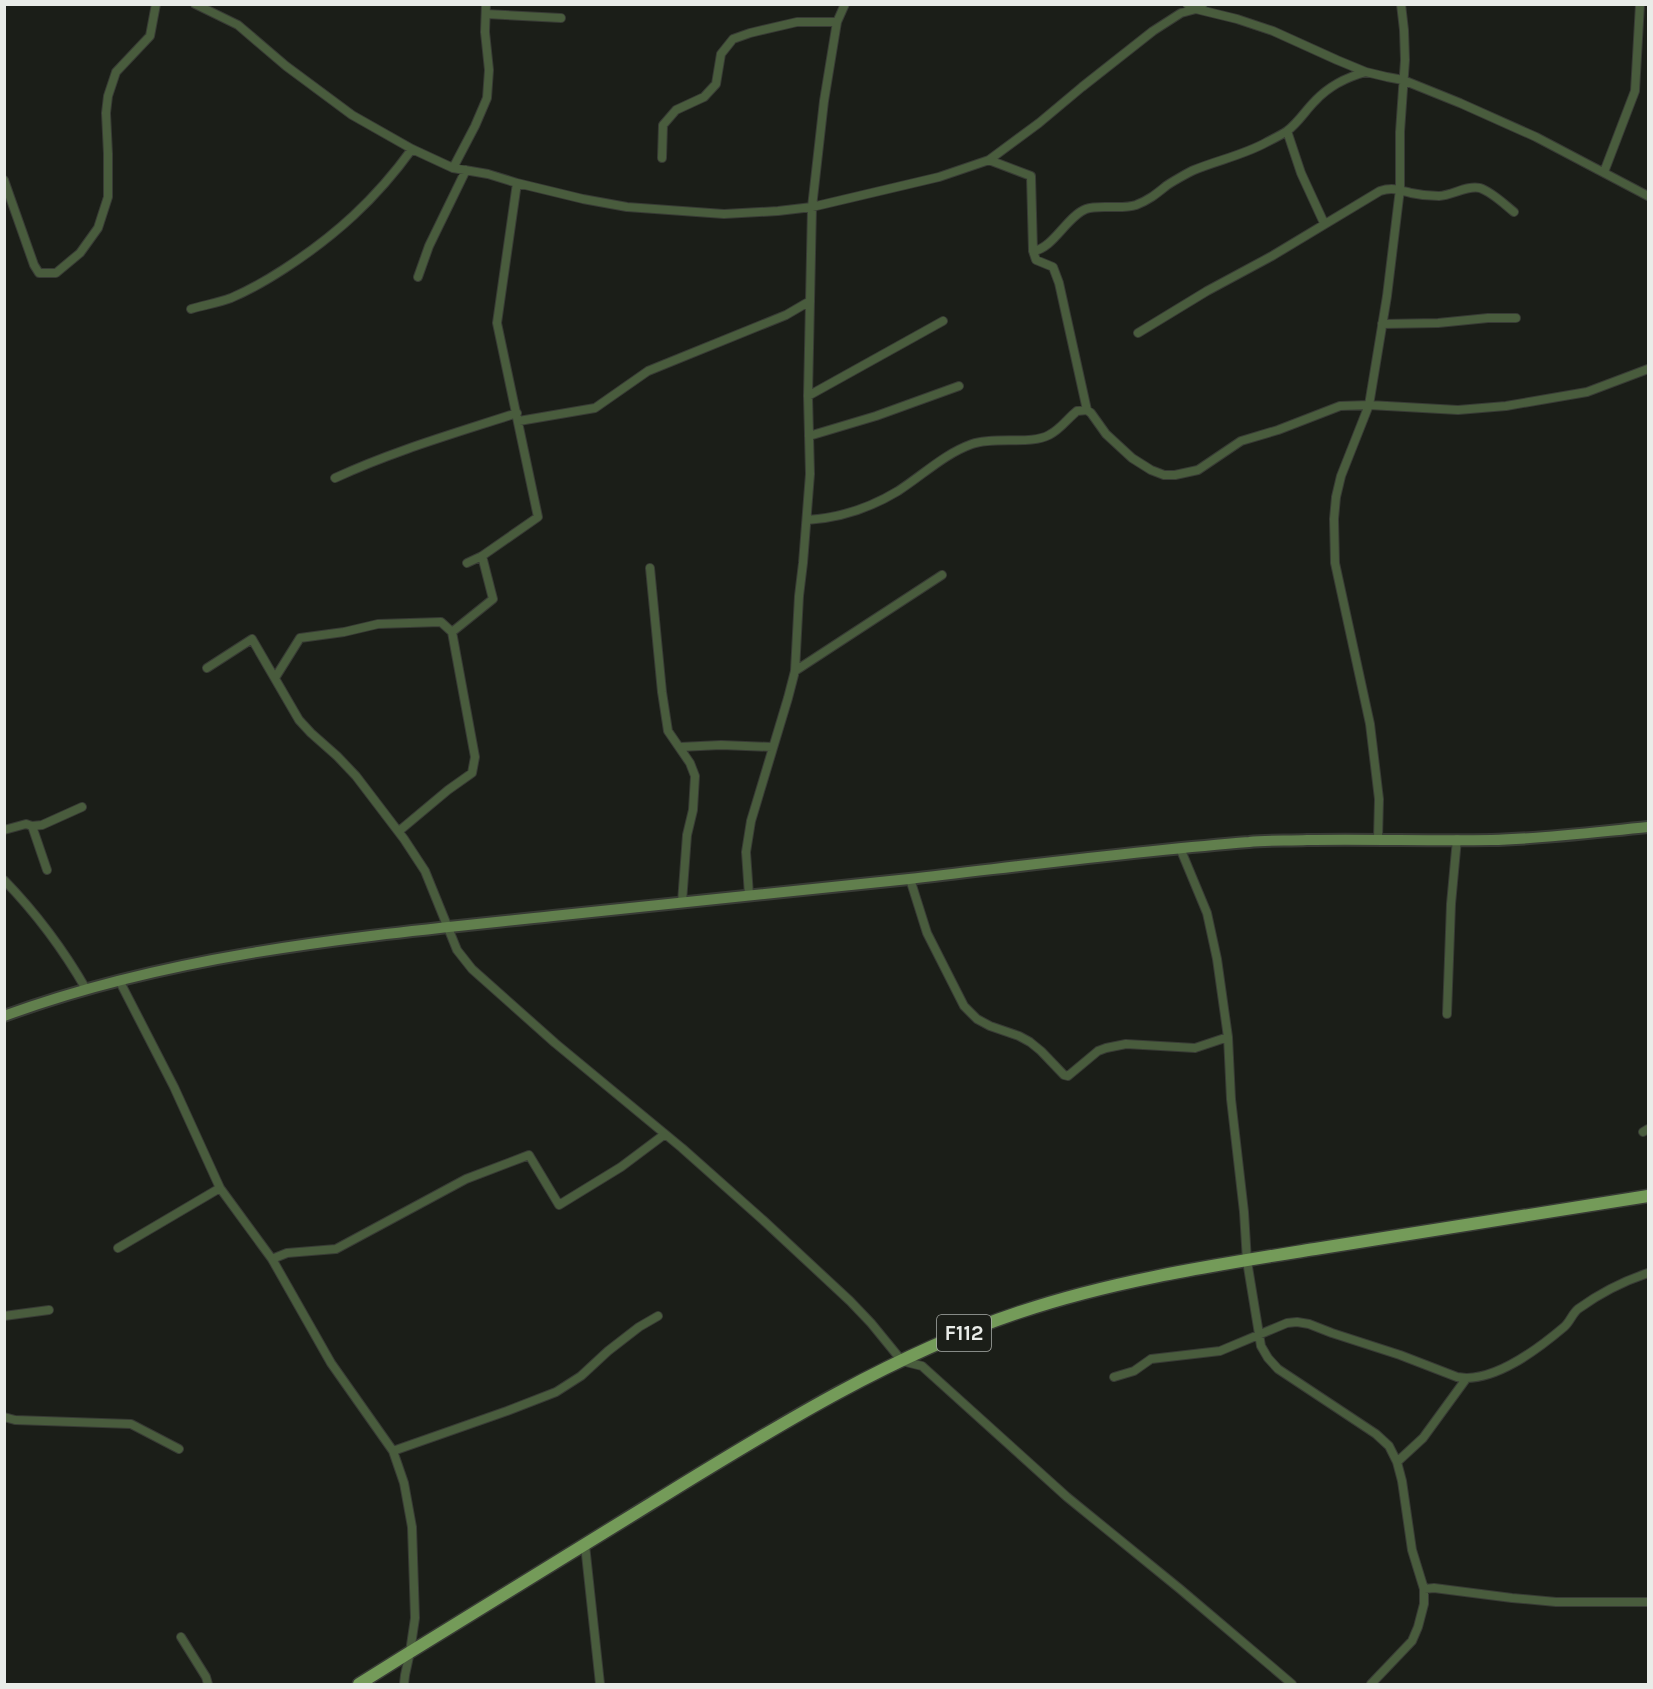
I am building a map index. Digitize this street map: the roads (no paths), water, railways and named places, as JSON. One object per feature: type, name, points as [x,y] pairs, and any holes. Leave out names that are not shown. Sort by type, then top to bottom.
[{"type":"main road","points":[[4,1016],[86,989],[201,961],[284,947],[448,927],[1254,841],[1491,840],[1648,826]]},
{"type":"main road","name":"F112","points":[[359,1684],[744,1447],[902,1360],[961,1334],[1020,1312],[1111,1286],[1246,1261],[1648,1196]]},
{"type":"street","points":[[4,180],[34,265],[39,273],[56,273],[80,253],[98,228],[108,197],[106,113],[108,96],[116,72],[150,36],[156,4]]},
{"type":"street","points":[[195,4],[238,25],[316,90],[352,115],[412,150],[453,168],[489,174],[583,199],[627,207],[724,214],[812,207],[939,177],[989,160],[1039,123],[1153,31],[1181,13],[1199,7]]},
{"type":"street","points":[[453,168],[487,98],[489,70],[485,32],[486,4]]},
{"type":"street","points":[[749,895],[746,852],[751,821],[795,671],[810,474],[808,396],[812,207],[824,101],[837,22],[845,4]]},
{"type":"street","points":[[1187,4],[1273,31],[1366,72],[1403,80],[1536,136],[1648,196]]},
{"type":"street","points":[[1378,839],[1378,799],[1370,724],[1335,563],[1334,543],[1336,497],[1341,476],[1369,405],[1387,296],[1400,189],[1400,132],[1405,60],[1401,4]]},
{"type":"street","points":[[1604,172],[1635,91],[1640,4]]},
{"type":"street","points":[[486,14],[561,18]]},
{"type":"street","points":[[662,158],[663,125],[676,110],[704,96],[716,84],[721,54],[733,39],[796,22],[837,22]]},
{"type":"street","points":[[1033,251],[1039,250],[1061,232],[1076,214],[1087,208],[1132,206],[1150,199],[1167,185],[1192,171],[1240,154],[1287,131],[1327,90],[1341,81],[1366,72]]},
{"type":"street","points":[[1287,131],[1301,173],[1324,223]]},
{"type":"street","points":[[191,309],[230,298],[261,284],[308,254],[347,224],[399,168],[412,150]]},
{"type":"street","points":[[989,160],[1031,176],[1033,251],[1036,260],[1053,267],[1059,283],[1087,410],[1106,434],[1132,458],[1164,475],[1198,470],[1240,441],[1278,430],[1340,406],[1369,405],[1458,410],[1506,406],[1587,392],[1648,369]]},
{"type":"street","points":[[418,278],[429,246],[466,170]]},
{"type":"street","points":[[467,563],[482,556],[538,517],[497,323],[517,183]]},
{"type":"street","points":[[1138,333],[1207,291],[1272,256],[1324,223],[1388,188],[1400,189],[1413,194],[1440,196],[1468,188],[1481,189],[1514,212]]},
{"type":"street","points":[[335,478],[357,467],[412,448],[518,417],[595,408],[648,371],[786,315],[810,301]]},
{"type":"street","points":[[1382,324],[1516,318]]},
{"type":"street","points":[[808,396],[943,321]]},
{"type":"street","points":[[809,436],[876,416],[959,386]]},
{"type":"street","points":[[807,520],[831,518],[867,506],[897,492],[960,449],[976,443],[1044,438],[1052,434],[1077,411],[1087,410]]},
{"type":"street","points":[[452,632],[493,599],[482,556]]},
{"type":"street","points":[[650,568],[668,731],[680,747],[695,776],[693,810],[687,835],[682,902]]},
{"type":"street","points":[[795,671],[942,575]]},
{"type":"street","points":[[274,678],[300,639],[378,624],[441,622],[452,632],[475,757],[472,773],[399,831]]},
{"type":"street","points":[[207,668],[252,639],[299,720],[356,776],[399,831],[425,871],[457,950],[472,969],[555,1043],[665,1134],[763,1220],[850,1301],[902,1360],[922,1366],[1067,1497],[1130,1547],[1292,1684]]},
{"type":"street","points":[[680,747],[721,745],[772,747]]},
{"type":"street","points":[[4,830],[26,824],[42,825],[81,807]]},
{"type":"street","points":[[32,826],[47,870]]},
{"type":"street","points":[[1447,1014],[1451,904],[1457,839]]},
{"type":"street","points":[[1180,848],[1207,913],[1217,959],[1228,1037],[1231,1099],[1244,1212],[1246,1261],[1261,1346],[1278,1369],[1376,1434],[1389,1446],[1397,1462],[1402,1481],[1412,1550],[1424,1589],[1424,1604],[1412,1641],[1371,1684]]},
{"type":"street","points":[[910,879],[927,933],[964,1006],[977,1019],[1030,1042],[1064,1075],[1068,1076],[1098,1051],[1106,1048],[1126,1044],[1195,1048],[1228,1037]]},
{"type":"street","points":[[4,880],[29,906],[69,958],[86,989]]},
{"type":"street","points":[[119,980],[174,1087],[220,1188],[272,1259],[330,1363],[393,1450],[404,1483],[412,1527],[415,1618],[404,1684]]},
{"type":"street","points":[[272,1259],[287,1253],[336,1249],[466,1179],[529,1155],[559,1204],[621,1167],[665,1134]]},
{"type":"street","points":[[118,1248],[220,1188]]},
{"type":"street","points":[[1114,1377],[1134,1371],[1151,1359],[1221,1351],[1287,1323],[1297,1322],[1400,1354],[1466,1379],[1478,1377],[1495,1372],[1520,1359],[1558,1332],[1576,1311],[1586,1304],[1616,1286],[1648,1273]]},
{"type":"street","points":[[4,1316],[49,1310]]},
{"type":"street","points":[[393,1450],[556,1392],[581,1376],[639,1327],[658,1316]]},
{"type":"street","points":[[1397,1462],[1423,1438],[1466,1379]]},
{"type":"street","points":[[4,1417],[15,1420],[130,1424],[179,1449]]},
{"type":"street","points":[[585,1545],[600,1684]]},
{"type":"street","points":[[1424,1589],[1434,1588],[1556,1602],[1648,1602]]},
{"type":"street","points":[[181,1637],[208,1684]]}]
